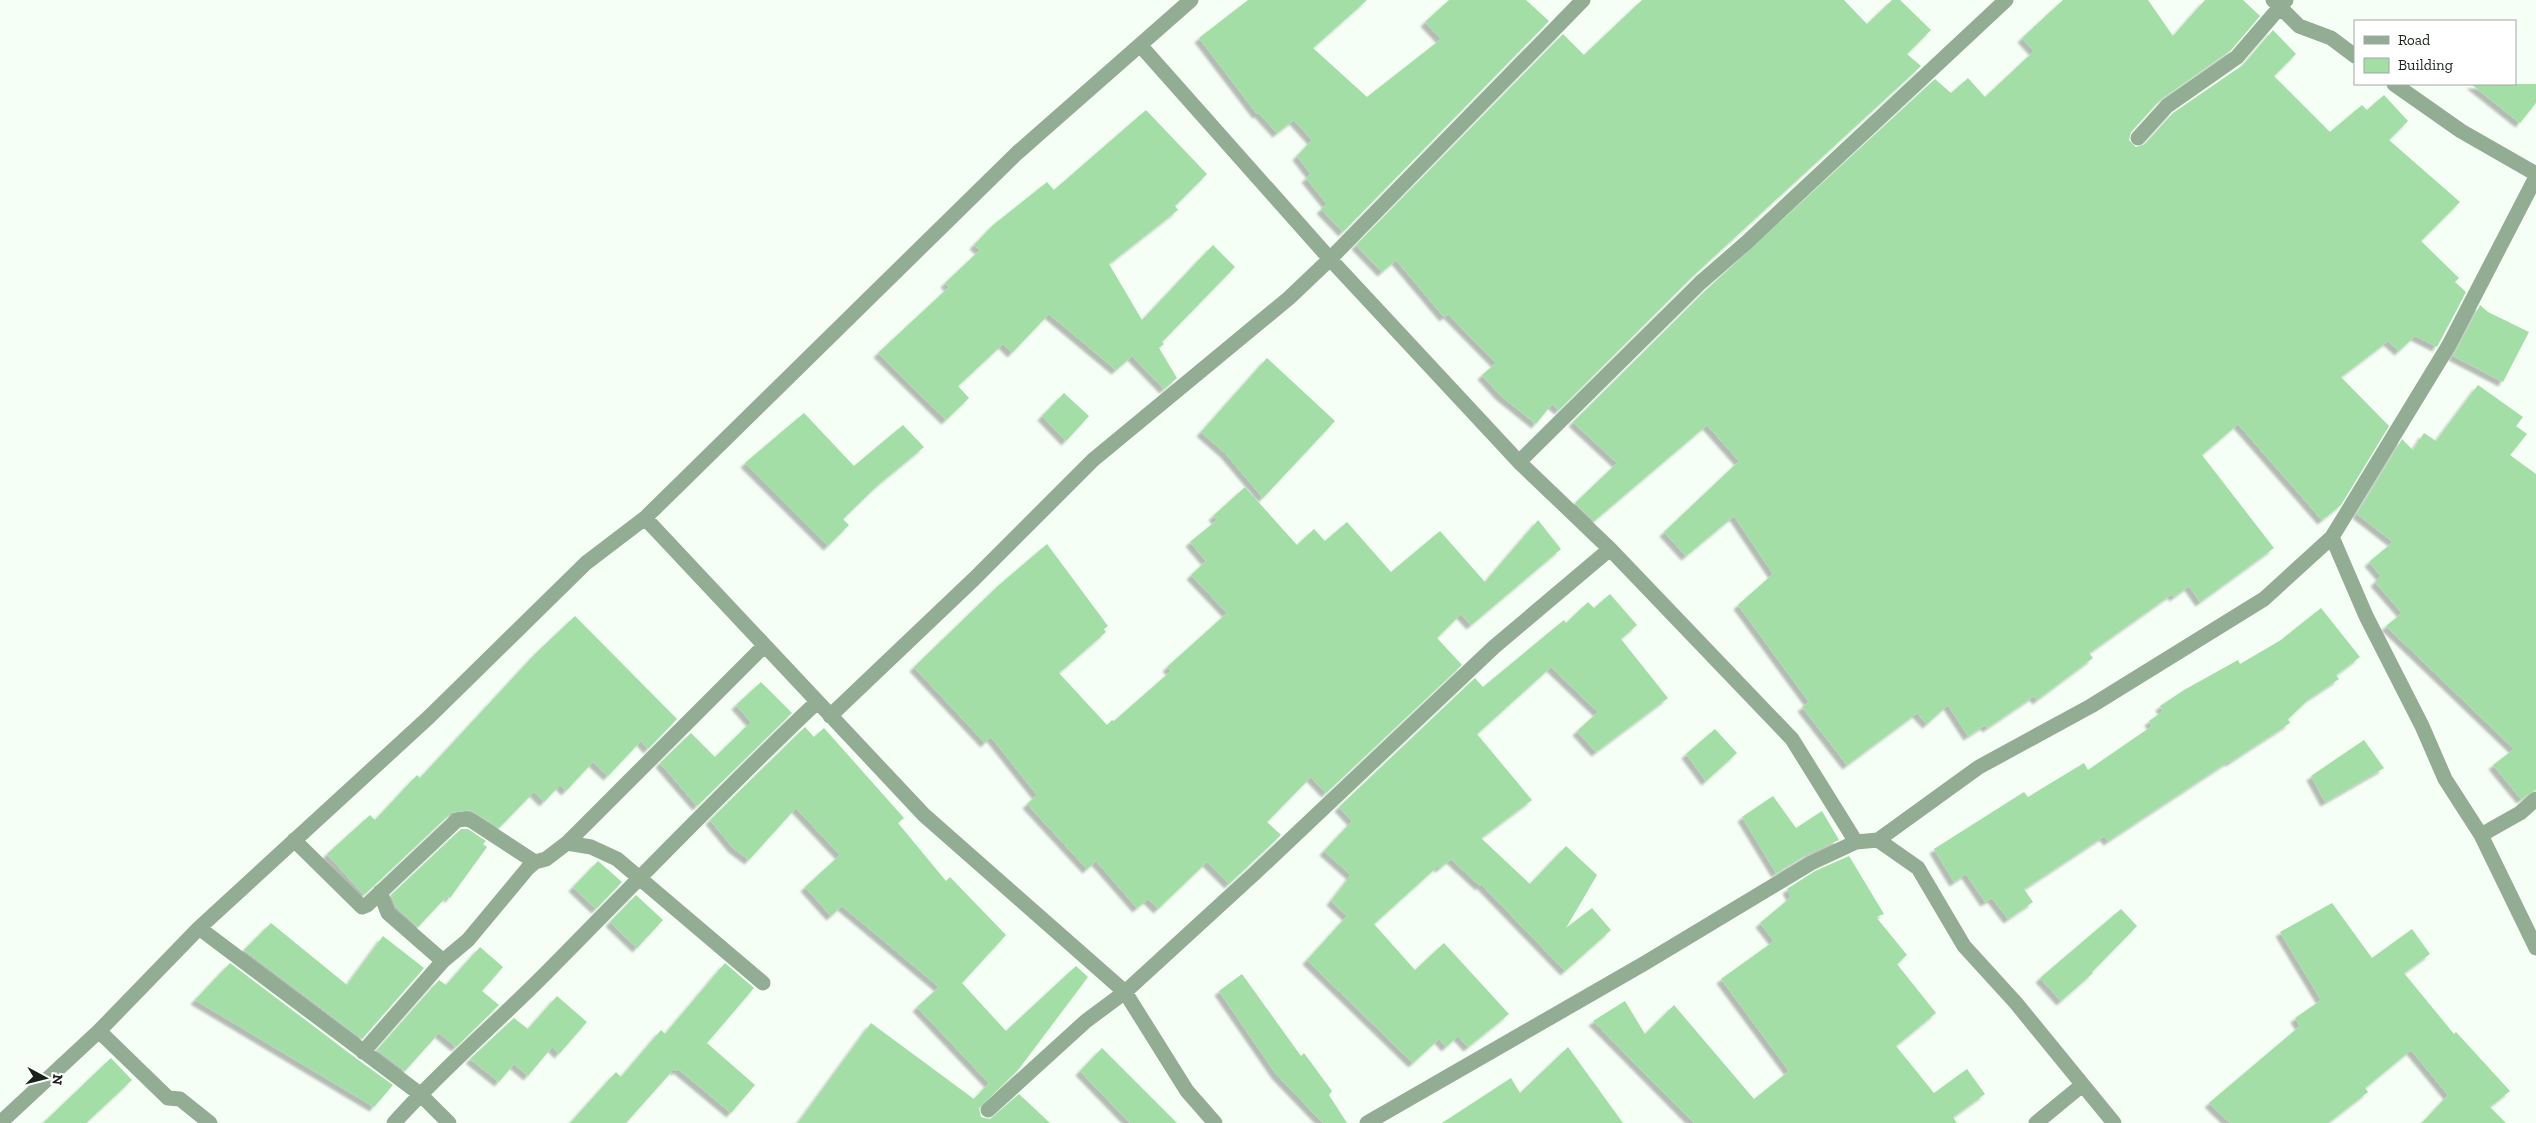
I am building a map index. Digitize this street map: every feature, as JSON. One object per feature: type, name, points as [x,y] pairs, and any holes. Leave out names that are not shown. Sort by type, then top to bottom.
[{"type":"street","points":[[0,1123],[99,1031],[198,928],[436,710],[586,563],[645,518],[1017,153],[1191,0]]},
{"type":"street","points":[[830,716],[974,579],[1093,460],[1288,298],[1330,259],[1583,0]]},
{"type":"street","points":[[1519,462],[1700,283],[1746,243],[2006,0]]},
{"type":"street","points":[[2138,138],[2167,106],[2237,57],[2280,2],[2299,26],[2330,38],[2354,55]]},
{"type":"street","points":[[1140,45],[1330,259],[1519,462],[1610,549],[1792,739],[1856,842]]},
{"type":"street","points":[[1367,1123],[1620,978],[1811,863],[1856,842],[1878,840],[1979,767],[2091,706],[2264,599],[2332,537],[2449,345],[2536,176],[2461,131],[2395,85]]},
{"type":"street","points":[[645,518],[816,703],[924,815],[1125,992],[1186,1092],[1215,1123]]},
{"type":"street","points":[[2332,537],[2366,616],[2422,726],[2445,779],[2481,835],[2536,948]]},
{"type":"street","points":[[988,1110],[1086,1021],[1125,992],[1255,873],[1494,646],[1610,549]]},
{"type":"street","points":[[364,1052],[443,961],[468,940],[535,862],[546,859],[566,843],[764,646]]},
{"type":"street","points":[[394,1123],[420,1094],[550,970],[722,792],[816,703]]},
{"type":"street","points":[[2481,835],[2520,813],[2536,798]]},
{"type":"street","points":[[294,840],[358,905],[367,905],[457,820],[461,819],[472,821],[535,862]]},
{"type":"street","points":[[1878,840],[1918,868],[1964,946],[2046,1040],[2081,1086],[2114,1123]]},
{"type":"street","points":[[566,843],[591,848],[608,855],[639,876],[763,983]]},
{"type":"street","points":[[380,892],[388,913],[443,961]]},
{"type":"street","points":[[198,928],[420,1094],[449,1123]]},
{"type":"street","points":[[99,1031],[168,1098],[180,1099],[210,1123]]},
{"type":"street","points":[[2036,1123],[2081,1086]]},
{"type":"building","points":[[1248,0],[1367,0],[1313,48],[1367,97],[1441,39],[1425,22],[1449,0],[1526,0],[1549,21],[1343,232],[1321,209],[1327,204],[1306,178],[1311,174],[1297,156],[1312,140],[1294,120],[1277,133],[1259,113],[1257,114],[1199,38]]},
{"type":"building","points":[[1642,0],[1844,0],[1867,24],[1892,0],[1900,0],[1931,30],[1907,54],[1921,66],[1693,276],[1559,410],[1552,404],[1536,424],[1500,395],[1482,375],[1496,363],[1448,314],[1444,317],[1396,260],[1382,272],[1356,245],[1563,34],[1584,55]]},
{"type":"building","points":[[2063,0],[2148,0],[2173,36],[2205,0],[2243,0],[2260,16],[2231,50],[2160,100],[2131,132],[2129,140],[2136,147],[2145,144],[2173,113],[2243,65],[2273,30],[2296,54],[2274,76],[2330,132],[2362,105],[2367,110],[2384,95],[2408,121],[2389,140],[2460,202],[2421,241],[2459,278],[2455,282],[2466,292],[2437,347],[2415,336],[2399,351],[2388,341],[2341,377],[2389,426],[2341,505],[2322,520],[2238,424],[2202,455],[2274,548],[2200,602],[2189,586],[2174,597],[2172,594],[2089,653],[2093,658],[2037,700],[2034,696],[1987,728],[1985,725],[1968,736],[1948,705],[1927,724],[1917,713],[1847,765],[1802,707],[1809,702],[1738,605],[1773,574],[1734,516],[1686,556],[1664,532],[1739,461],[1707,425],[1594,521],[1575,503],[1617,463],[1573,422],[1706,290],[1935,79],[1951,93],[1968,78],[1985,97],[2034,51],[2022,38]]},
{"type":"building","points":[[2536,84],[2536,103],[2520,123],[2472,85]]},
{"type":"building","points":[[1146,110],[1207,174],[1175,206],[1178,210],[1109,264],[1142,320],[1213,245],[1235,267],[1162,342],[1164,344],[1159,348],[1177,378],[1164,389],[1132,356],[1116,370],[1049,314],[1012,353],[1003,344],[958,386],[969,398],[946,420],[878,353],[949,287],[945,283],[980,250],[974,245],[993,225],[1047,182],[1054,190]]},
{"type":"building","points":[[2480,305],[2488,312],[2529,332],[2503,382],[2453,356]]},
{"type":"building","points":[[1267,358],[1335,421],[1263,498],[1225,453],[1201,432]]},
{"type":"building","points":[[2478,385],[2523,417],[2516,426],[2527,434],[2510,455],[2536,474],[2536,790],[2521,799],[2493,765],[2514,749],[2386,626],[2402,613],[2375,582],[2381,576],[2369,562],[2393,542],[2357,514],[2402,439],[2413,450],[2424,433],[2436,441]]},
{"type":"building","points":[[1064,393],[1089,416],[1066,441],[1042,416]]},
{"type":"building","points":[[804,413],[854,466],[903,425],[924,447],[878,485],[843,519],[849,525],[828,546],[745,463]]},
{"type":"building","points":[[1245,487],[1297,545],[1314,529],[1325,541],[1347,522],[1391,572],[1440,531],[1485,582],[1538,520],[1561,549],[1471,625],[1461,614],[1437,638],[1462,665],[1326,793],[1311,777],[1267,822],[1281,835],[1229,884],[1207,862],[1158,909],[1148,899],[1137,908],[1096,861],[1087,869],[1027,804],[1037,795],[991,737],[985,743],[914,667],[999,585],[1047,544],[1108,626],[1104,629],[1106,632],[1059,673],[1107,725],[1171,671],[1167,667],[1227,613],[1191,575],[1206,561],[1190,542],[1217,520],[1213,516]]},
{"type":"building","points":[[1610,594],[1637,625],[1621,639],[1668,698],[1596,752],[1577,731],[1598,712],[1551,667],[1477,734],[1532,800],[1481,838],[1530,884],[1566,846],[1597,875],[1566,928],[1592,908],[1611,930],[1565,971],[1481,884],[1480,886],[1451,859],[1440,868],[1438,866],[1374,924],[1415,970],[1444,943],[1509,1014],[1468,1047],[1458,1036],[1446,1047],[1439,1039],[1413,1063],[1307,960],[1347,916],[1331,901],[1351,875],[1324,851],[1352,821],[1339,807],[1475,678],[1483,687],[1564,620],[1566,623],[1588,602],[1594,608]]},
{"type":"building","points":[[2321,608],[2360,657],[2336,675],[2339,679],[2310,698],[2288,719],[2290,723],[2108,841],[2104,836],[2024,889],[2033,902],[2008,919],[1992,898],[1985,902],[1966,874],[1954,882],[1934,849],[2024,792],[2028,797],[2084,763],[2088,770],[2152,726],[2149,721],[2163,711],[2160,706],[2184,690],[2238,660],[2240,664],[2281,640]]},
{"type":"building","points":[[575,616],[677,719],[648,749],[641,741],[608,776],[593,762],[566,791],[560,785],[544,802],[534,792],[499,828],[470,810],[451,813],[364,895],[327,854],[370,815],[375,820],[417,775],[420,778],[535,654]]},
{"type":"building","points":[[761,682],[792,713],[697,806],[660,763],[691,733],[715,757],[751,722],[736,705]]},
{"type":"building","points":[[805,727],[814,737],[824,728],[904,818],[898,823],[946,881],[950,877],[1006,935],[962,983],[1006,1031],[1076,966],[1088,977],[1018,1070],[979,1108],[981,1117],[990,1119],[1019,1094],[1050,1123],[798,1123],[871,1023],[974,1099],[989,1083],[917,1007],[939,987],[842,906],[831,916],[805,887],[840,855],[796,808],[749,860],[733,848],[710,820]]},
{"type":"building","points":[[1715,729],[1737,753],[1706,781],[1686,754]]},
{"type":"building","points":[[2364,740],[2384,768],[2325,802],[2311,776]]},
{"type":"building","points":[[1773,796],[1796,828],[1822,811],[1839,840],[1807,854],[1776,873],[1742,817]]},
{"type":"building","points":[[461,829],[468,829],[486,841],[483,844],[487,847],[450,898],[447,896],[418,927],[396,907],[391,895]]},
{"type":"building","points":[[1849,856],[1884,914],[1876,917],[1907,955],[1897,964],[1936,1013],[1896,1046],[1934,1093],[1967,1069],[1985,1094],[1953,1117],[1957,1123],[1694,1123],[1593,1021],[1625,1001],[1645,1034],[1674,1005],[1754,1099],[1789,1071],[1721,979],[1774,941],[1760,923],[1791,897],[1787,889],[1815,871]]},
{"type":"building","points":[[598,861],[622,882],[596,909],[573,887]]},
{"type":"building","points":[[636,895],[663,920],[637,948],[610,922]]},
{"type":"building","points":[[2332,903],[2372,958],[2412,929],[2430,954],[2404,973],[2454,1034],[2456,1032],[2510,1091],[2490,1107],[2506,1123],[2422,1123],[2448,1095],[2411,1050],[2365,1088],[2368,1092],[2328,1123],[2230,1123],[2209,1103],[2300,1026],[2295,1018],[2321,1000],[2280,932]]},
{"type":"building","points":[[2121,909],[2137,926],[2093,973],[2061,1001],[2040,978]]},
{"type":"building","points":[[271,923],[347,985],[383,936],[424,968],[362,1039],[244,950]]},
{"type":"building","points":[[480,947],[503,967],[482,991],[499,1005],[456,1047],[439,1033],[405,1071],[377,1050],[439,980],[446,985]]},
{"type":"building","points":[[230,963],[393,1085],[374,1107],[195,1000]]},
{"type":"building","points":[[725,963],[754,988],[707,1043],[755,1085],[731,1113],[678,1069],[676,1071],[674,1069],[626,1123],[570,1123],[616,1072],[621,1077],[661,1030],[665,1034]]},
{"type":"building","points":[[1242,974],[1301,1056],[1304,1053],[1332,1091],[1329,1095],[1347,1123],[1323,1123],[1276,1074],[1219,991]]},
{"type":"building","points":[[557,996],[587,1022],[559,1054],[552,1047],[528,1076],[514,1064],[499,1082],[470,1059],[514,1018],[528,1029]]},
{"type":"building","points":[[1568,1047],[1623,1123],[1442,1123],[1511,1078],[1520,1093]]},
{"type":"building","points":[[1102,1048],[1177,1123],[1130,1123],[1080,1071]]},
{"type":"building","points":[[111,1058],[132,1080],[86,1123],[43,1123]]}]
